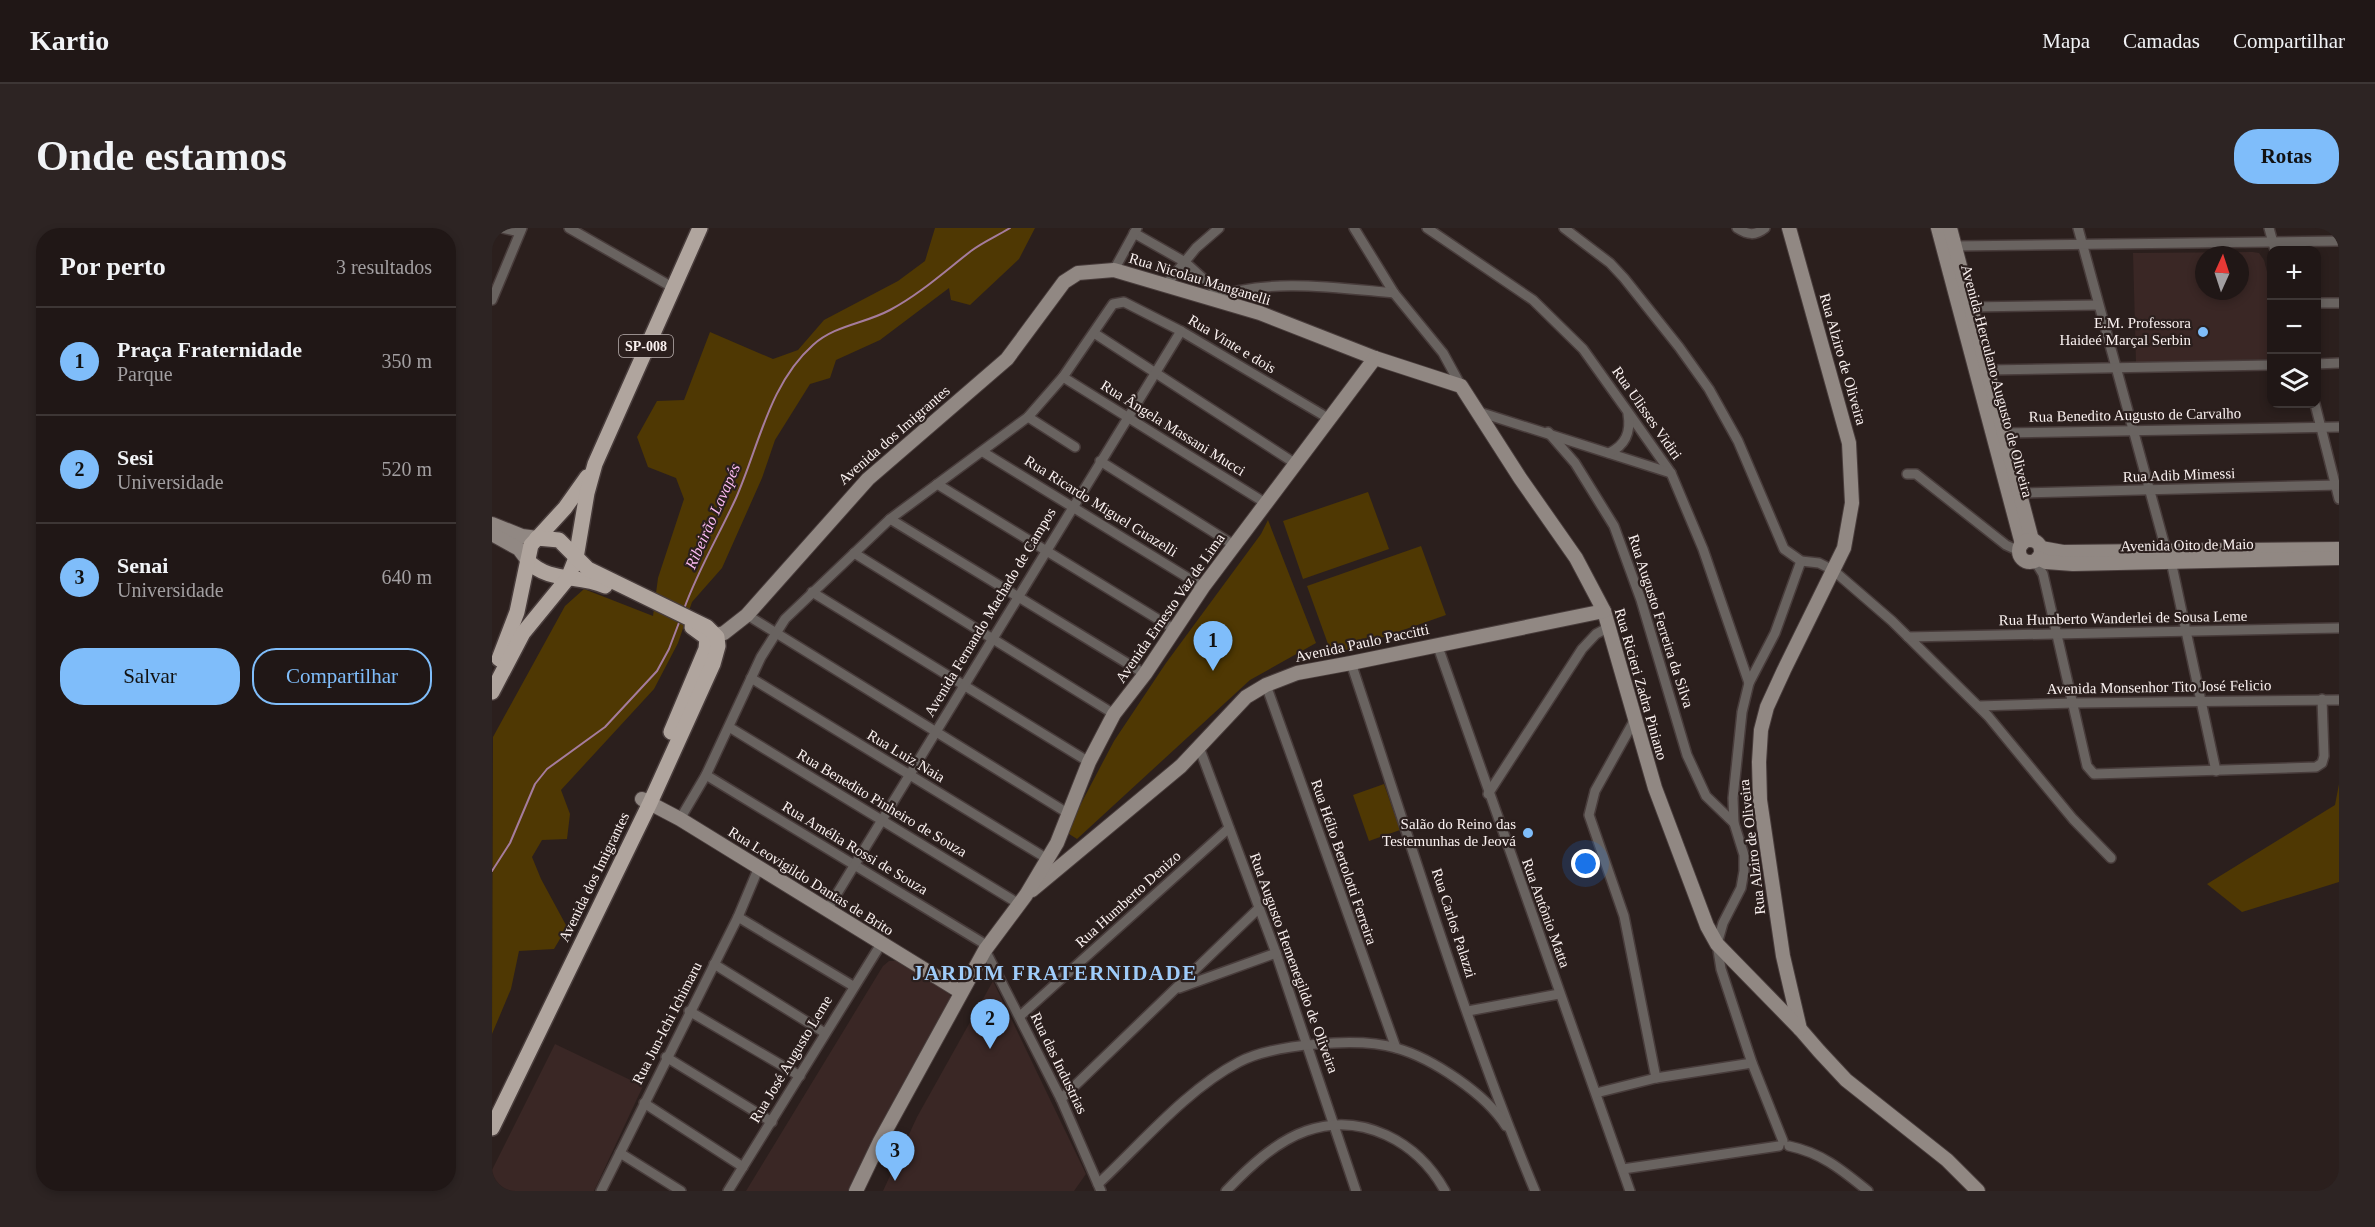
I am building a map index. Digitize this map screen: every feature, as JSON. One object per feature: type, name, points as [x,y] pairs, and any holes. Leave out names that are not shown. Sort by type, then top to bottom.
[{"type":"main road","name":"SP-008","points":[[492,692],[523,633],[568,578],[576,558],[586,493],[595,464],[700,228]]},
{"type":"main road","name":"SP-008","points":[[492,673],[517,612],[531,545],[565,508],[595,464]]},
{"type":"main road","points":[[537,538],[559,540],[588,569],[671,613]]},
{"type":"main road","points":[[528,561],[549,576],[598,583],[707,627],[712,638]]},
{"type":"main road","name":"Avenida dos Imigrantes","points":[[492,1128],[646,801],[712,638]]},
{"type":"main road","name":"Avenida dos Imigrantes","points":[[492,1109],[646,801]]},
{"type":"street","points":[[492,300],[521,230],[502,228]]},
{"type":"street","points":[[569,228],[672,287]]},
{"type":"street","points":[[1165,286],[1196,248],[1219,228]]},
{"type":"street","name":"Rua Ricieri Zadra Piniano","points":[[1354,228],[1394,293],[1443,353],[1461,386],[1520,478],[1576,558],[1604,611],[1655,788],[1707,926],[1717,944],[1800,1029]]},
{"type":"street","name":"Rua Ulisses Vidiri","points":[[1427,228],[1533,300],[1583,349],[1628,412],[1671,473],[1703,549],[1749,683]]},
{"type":"street","points":[[1564,228],[1610,263],[1679,347],[1709,389],[1738,441],[1778,539],[1789,555],[1801,561],[1819,563],[1833,570],[1892,621],[1979,706],[2073,819],[2111,858]]},
{"type":"street","points":[[1737,228],[1749,234],[1758,234],[1765,228]]},
{"type":"street","name":"Rua Alziro de Oliveira","points":[[1789,228],[1849,443],[1852,503],[1844,548],[1767,707],[1761,730],[1760,800],[1783,956],[1800,1029],[1846,1080],[1947,1160],[1978,1191]]},
{"type":"street","name":"Avenida Herculano Augusto de Oliveira","points":[[1938,228],[2031,550]]},
{"type":"street","name":"Avenida Herculano Augusto de Oliveira","points":[[1950,228],[2020,493],[2031,550]]},
{"type":"street","points":[[2078,228],[2169,556],[2216,771]]},
{"type":"street","points":[[2270,228],[2274,246]]},
{"type":"street","points":[[1114,270],[1135,230],[1185,262],[1214,296],[1250,287],[1285,285],[1394,293]]},
{"type":"street","points":[[1955,246],[2082,244],[2274,246],[2339,241]]},
{"type":"street","name":"Rua Nicolau Manganelli","points":[[972,390],[1014,351],[1064,282],[1078,273],[1114,270],[1165,286],[1214,296],[1376,358],[1461,386]]},
{"type":"street","name":"Rua Vinte e dois","points":[[1094,333],[1109,307],[1118,301],[1128,303],[1181,331],[1328,418]]},
{"type":"street","points":[[2321,303],[2339,303]]},
{"type":"street","points":[[1971,307],[2098,305]]},
{"type":"street","name":"Avenida Fernando Machado de Campos","points":[[827,910],[880,819],[1181,331]]},
{"type":"street","points":[[680,819],[706,776],[775,631],[812,592],[890,519],[1028,417],[1063,377],[1094,333],[1296,464]]},
{"type":"street","name":"Avenida Ernesto Vaz de Lima","points":[[1022,900],[1057,843],[1089,762],[1114,714],[1145,675],[1203,587],[1267,504],[1328,418],[1376,358]]},
{"type":"street","points":[[2321,364],[2339,363]]},
{"type":"street","points":[[1988,370],[2267,365]]},
{"type":"street","name":"Rua Ângela Massani Mucci","points":[[1063,377],[1267,504]]},
{"type":"street","name":"Avenida dos Imigrantes","points":[[712,638],[747,615],[868,479],[972,390]]},
{"type":"street","points":[[2316,408],[2339,500]]},
{"type":"street","points":[[1479,412],[1548,432],[1671,473]]},
{"type":"street","points":[[1609,453],[1625,442],[1629,423],[1628,412]]},
{"type":"street","points":[[1028,417],[1075,447]]},
{"type":"street","name":"Rua Benedito Augusto de Carvalho","points":[[2004,433],[2339,427]]},
{"type":"street","name":"Rua Augusto Ferreira da Silva","points":[[1548,432],[1575,464],[1614,526],[1641,600],[1687,755],[1706,796],[1734,823]]},
{"type":"street","name":"Rua Ricardo Miguel Guazelli","points":[[983,452],[1203,587]]},
{"type":"street","points":[[1100,461],[1234,545]]},
{"type":"street","points":[[1907,474],[1916,474],[2006,545],[2031,550],[2043,574],[2087,766],[2094,774],[2316,768],[2322,764],[2324,756],[2322,699]]},
{"type":"street","points":[[937,484],[1174,629]]},
{"type":"street","name":"Rua Adib Mimessi","points":[[2020,493],[2337,485]]},
{"type":"street","points":[[890,519],[1145,675]]},
{"type":"street","points":[[492,524],[522,536],[537,538]]},
{"type":"street","points":[[492,534],[519,549],[528,561]]},
{"type":"street","name":"Avenida Oito de Maio","points":[[2169,556],[2339,549]]},
{"type":"street","name":"Avenida Oito de Maio","points":[[2031,550],[2169,556],[2339,558]]},
{"type":"street","points":[[854,553],[1114,714]]},
{"type":"street","points":[[1784,1144],[1752,1063],[1721,969],[1717,944],[1723,923],[1741,888],[1743,872],[1744,855],[1734,823],[1733,798],[1740,727],[1749,683],[1775,633],[1801,561]]},
{"type":"street","points":[[812,592],[1089,762]]},
{"type":"street","name":"Avenida Paulo Paccitti","points":[[1022,900],[1181,766],[1246,697],[1266,685],[1316,667],[1352,663],[1604,611]]},
{"type":"street","points":[[747,615],[1069,814]]},
{"type":"street","points":[[1488,794],[1582,649],[1596,634],[1609,627]]},
{"type":"street","name":"Rua Humberto Wanderlei de Sousa Leme","points":[[1908,637],[2339,628]]},
{"type":"street","name":"Rua Antônio Matta","points":[[1437,644],[1488,794],[1630,1191]]},
{"type":"street","name":"Rua Carlos Palazzi","points":[[1352,663],[1468,1011],[1512,1136],[1535,1191]]},
{"type":"street","name":"Rua Luiz Naia","points":[[751,678],[1046,858]]},
{"type":"street","name":"Rua Hélio Bertolotti Ferreira","points":[[1266,685],[1396,1048]]},
{"type":"street","name":"Avenida Monsenhor Tito José Felicio","points":[[1979,706],[2074,702],[2339,700]]},
{"type":"street","points":[[1635,721],[1595,791],[1588,815],[1624,916],[1656,1078]]},
{"type":"street","name":"Rua Benedito Pinheiro de Souza","points":[[729,727],[880,819],[1022,900]]},
{"type":"street","name":"Rua Augusto Hemenegildo de Oliveira","points":[[1199,747],[1276,953],[1336,1125],[1356,1191]]},
{"type":"street","name":"Rua Amélia Rossi de Souza","points":[[706,776],[987,948]]},
{"type":"street","name":"Rua Leovigildo Dantas de Brito","points":[[646,801],[680,819],[880,944],[962,992]]},
{"type":"street","name":"Rua Humberto Denizo","points":[[1020,1016],[1229,828]]},
{"type":"street","points":[[1057,843],[1077,853]]},
{"type":"street","name":"Rua Jun-Ichi Ichimaru","points":[[601,1191],[738,917],[759,867]]},
{"type":"street","points":[[856,1191],[880,1141],[987,948],[1022,900]]},
{"type":"street","points":[[1061,1099],[1258,909]]},
{"type":"street","points":[[738,917],[853,986]]},
{"type":"street","name":"Rua José Augusto Leme","points":[[728,1191],[880,944]]},
{"type":"street","name":"Rua das Industrias","points":[[987,948],[1061,1099],[1100,1188]]},
{"type":"street","points":[[1174,990],[1276,953]]},
{"type":"street","points":[[714,964],[825,1033]]},
{"type":"street","points":[[1468,1011],[1559,994]]},
{"type":"street","points":[[690,1011],[800,1076]]},
{"type":"street","points":[[1100,1188],[1214,1077],[1240,1061],[1268,1050],[1373,1044],[1396,1048],[1445,1071],[1471,1090],[1502,1120],[1512,1136]]},
{"type":"street","points":[[666,1057],[772,1122]]},
{"type":"street","points":[[1596,1093],[1656,1078],[1752,1063]]},
{"type":"street","points":[[644,1103],[744,1167]]},
{"type":"street","points":[[1226,1191],[1273,1149],[1306,1131],[1336,1125],[1357,1125],[1374,1129],[1401,1142],[1435,1172],[1445,1191]]},
{"type":"street","points":[[1623,1169],[1784,1144],[1809,1150],[1830,1160],[1868,1191]]},
{"type":"street","points":[[620,1153],[681,1191]]},
{"type":"shaded area","points":[[935,228],[1035,228],[1019,259],[970,305],[951,300],[949,288],[880,340],[836,360],[830,378],[810,384],[775,440],[762,478],[722,568],[692,602],[678,643],[654,689],[561,790],[570,814],[567,839],[542,840],[532,857],[567,927],[554,949],[519,951],[511,989],[492,1034],[493,737],[565,606],[584,589],[653,616],[658,578],[684,499],[676,478],[648,467],[637,437],[657,401],[684,400],[710,332],[773,359],[798,350],[824,320],[898,281],[925,261]]},
{"type":"shaded area","name":"E.M. Professora Haideé Marçal Serbin","points":[[2195,252],[2195,300],[2249,300],[2249,252],[2259,253],[2264,260],[2267,272],[2267,359],[2136,363],[2133,253]]},
{"type":"shaded area","points":[[1368,492],[1389,549],[1303,579],[1283,521]]},
{"type":"shaded area","points":[[1268,520],[1316,643],[1250,680],[1077,839],[1066,832],[1114,741],[1166,663],[1261,534]]},
{"type":"shaded area","points":[[1421,546],[1446,615],[1332,655],[1307,586]]},
{"type":"shaded area","points":[[1384,784],[1400,830],[1369,841],[1353,795]]},
{"type":"shaded area","points":[[2339,784],[2339,882],[2242,912],[2207,884],[2335,805]]},
{"type":"shaded area","points":[[889,961],[896,961],[948,992],[952,998],[885,1124],[867,1151],[849,1191],[746,1191],[883,966]]},
{"type":"shaded area","points":[[993,981],[1086,1174],[1074,1191],[883,1191],[917,1117]]},
{"type":"shaded area","points":[[555,1044],[643,1086],[594,1191],[492,1191],[492,1170]]},
{"type":"waterway","name":"Ribeirão Lavapés","points":[[684,609],[702,566],[736,498],[775,397],[798,361],[822,338],[880,315],[901,304],[976,248],[1010,228]]},
{"type":"waterway","name":"Ribeirão Lavapés","points":[[492,871],[510,843],[535,784],[547,769],[605,727],[657,671],[669,649],[680,620]]},
{"type":"place","name":"E.M. Professora Haideé Marçal Serbin","points":[[2203,332]]},
{"type":"place","name":"Praça Fraternidade","points":[[1213,671]]},
{"type":"place","name":"Salão do Reino das Testemunhas de Jeová","points":[[1528,833]]},
{"type":"place","name":"Sesi","points":[[990,1049]]},
{"type":"place","name":"Senai","points":[[895,1181]]},
{"type":"district","name":"JARDIM FRATERNIDADE","points":[[1055,973]]}]
